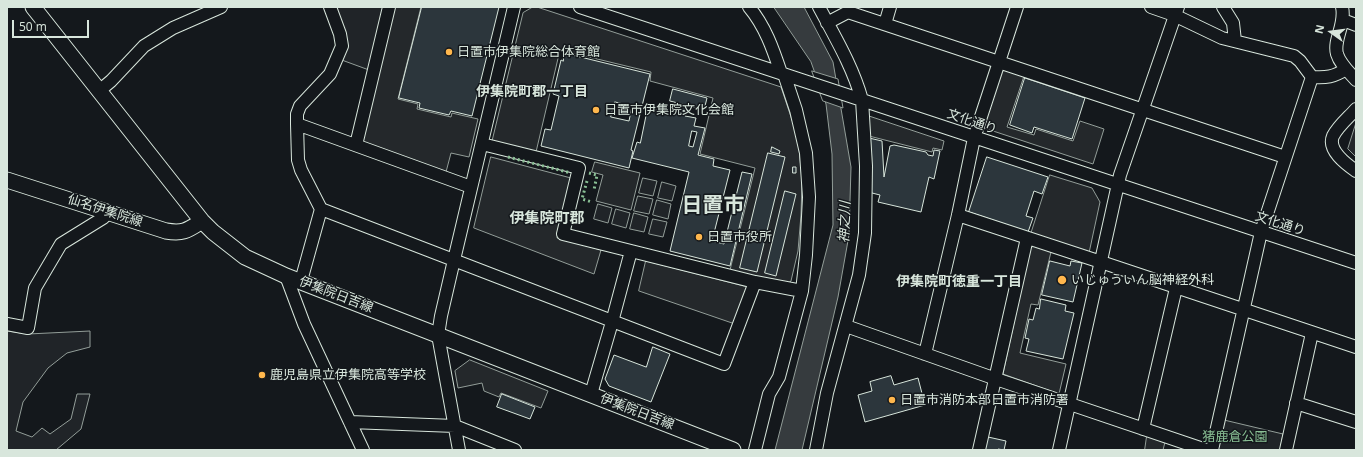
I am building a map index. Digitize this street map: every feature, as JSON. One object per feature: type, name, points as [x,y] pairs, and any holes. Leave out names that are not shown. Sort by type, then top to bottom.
[{"type":"main road","name":"伊集院日吉線","points":[[33,7],[181,192],[202,221],[213,232],[245,257],[286,276],[734,450]]},
{"type":"main road","name":"仙名伊集院線","points":[[7,180],[166,231],[186,231],[202,221]]},
{"type":"street","points":[[99,91],[112,81],[144,46],[173,28],[221,7]]},
{"type":"street","points":[[330,7],[340,34],[342,46],[330,74],[300,106],[297,124],[298,160],[301,170],[321,208],[612,322],[724,364],[755,282]]},
{"type":"street","points":[[356,145],[389,7]]},
{"type":"street","points":[[459,450],[438,335],[441,316],[514,7]]},
{"type":"street","name":"文化通り","points":[[580,7],[1356,263]]},
{"type":"street","points":[[749,7],[765,31],[786,74],[806,153],[809,197],[806,255],[802,291],[779,377],[769,394],[755,450]]},
{"type":"street","points":[[816,450],[827,393],[859,275],[865,233],[866,166],[862,100],[853,73],[819,7]]},
{"type":"street","points":[[885,24],[890,7]]},
{"type":"street","points":[[925,354],[958,215],[974,138],[1017,7]]},
{"type":"street","points":[[1151,7],[1176,11],[1222,38],[1294,56],[1300,61],[1312,77]]},
{"type":"street","points":[[1222,7],[1233,23],[1235,41]]},
{"type":"street","points":[[1342,7],[1343,20],[1336,44],[1337,54],[1346,69],[1356,80]]},
{"type":"street","points":[[1059,450],[1118,185],[1176,11]]},
{"type":"street","points":[[827,23],[848,12],[1286,157]]},
{"type":"street","points":[[1343,20],[1356,25]]},
{"type":"street","points":[[1312,77],[1337,76],[1346,69]]},
{"type":"street","points":[[1212,450],[1261,232],[1312,77]]},
{"type":"street","points":[[1356,109],[1335,134],[1332,144],[1340,158],[1356,171]]},
{"type":"street","points":[[297,124],[471,187]]},
{"type":"street","points":[[482,144],[579,168],[563,234],[755,282],[802,291]]},
{"type":"street","points":[[301,281],[321,208]]},
{"type":"street","points":[[7,324],[28,328],[35,288],[61,244],[103,218],[109,212]]},
{"type":"street","points":[[958,215],[1356,347]]},
{"type":"street","points":[[979,450],[1027,238]]},
{"type":"street","points":[[591,394],[631,251]]},
{"type":"street","points":[[286,276],[304,324],[363,450]]},
{"type":"street","points":[[1143,429],[1176,288]]},
{"type":"street","points":[[846,326],[996,379],[1206,450]]},
{"type":"street","points":[[1286,450],[1312,333]]},
{"type":"street","points":[[1296,403],[1356,422]]},
{"type":"street","points":[[350,422],[455,426],[515,450]]},
{"type":"green space","points":[[332,7],[384,7],[369,70],[339,59]]},
{"type":"green space","points":[[643,178],[657,181],[653,196],[639,193]]},
{"type":"green space","points":[[662,182],[676,186],[672,201],[658,198]]},
{"type":"green space","points":[[638,196],[653,199],[649,214],[634,211]]},
{"type":"green space","points":[[657,200],[671,204],[668,219],[653,215]]},
{"type":"green space","points":[[598,204],[612,208],[608,223],[594,219]]},
{"type":"green space","points":[[616,209],[630,213],[626,228],[612,224]]},
{"type":"green space","points":[[634,213],[648,217],[644,232],[630,229]]},
{"type":"green space","points":[[653,219],[667,222],[663,237],[649,234]]},
{"type":"green space","points":[[7,331],[28,334],[90,331],[90,347],[67,353],[48,368],[23,402],[16,431],[32,437],[42,428],[50,434],[71,419],[77,394],[90,394],[81,429],[56,450],[7,450]]},
{"type":"green space","name":"猪鹿倉公園","points":[[1224,420],[1283,434],[1280,450],[1218,450]]},
{"type":"shaded area","points":[[394,7],[421,7],[398,99],[418,104],[417,109],[451,117],[452,113],[478,119],[469,157],[451,153],[446,172],[364,144],[362,139]]},
{"type":"shaded area","points":[[533,7],[537,7],[781,87],[798,138],[802,179],[798,251],[791,281],[787,284],[730,270],[755,168],[700,154],[713,98],[650,81],[651,72],[560,50],[536,152],[492,141],[523,13]]},
{"type":"shaded area","points":[[1004,69],[1024,76],[1007,127],[1034,135],[1036,129],[1073,141],[1080,121],[1104,129],[1093,164],[981,127],[1000,71]]},
{"type":"shaded area","points":[[869,116],[944,141],[942,150],[933,148],[932,152],[869,136]]},
{"type":"shaded area","points":[[1356,123],[1356,157],[1348,149]]},
{"type":"shaded area","points":[[491,157],[571,178],[557,238],[601,250],[594,274],[474,228]]},
{"type":"shaded area","points":[[595,162],[640,173],[631,210],[596,201],[603,175],[592,172]]},
{"type":"shaded area","points":[[1050,175],[1092,188],[1100,202],[1089,253],[1031,234]]},
{"type":"shaded area","points":[[1035,246],[1051,252],[1038,305],[1031,304],[1020,353],[1066,364],[1059,394],[1003,374],[1030,248]]},
{"type":"shaded area","points":[[646,261],[748,287],[735,324],[639,291]]},
{"type":"shaded area","points":[[470,360],[548,391],[541,408],[501,393],[499,397],[484,391],[482,383],[458,388],[455,371]]},
{"type":"shaded area","points":[[1147,436],[1165,442],[1163,450],[1145,450]]},
{"type":"water","name":"神之川","points":[[774,7],[804,7],[833,62],[851,167],[849,235],[838,297],[802,450],[775,450],[833,225],[832,154],[826,104],[811,62]]},
{"type":"pier","points":[[812,71],[838,79],[843,108],[823,101]]},
{"type":"building","name":"日置市伊集院総合体育館","points":[[422,7],[499,7],[472,116],[451,111],[449,115],[419,108],[420,103],[399,98]]},
{"type":"building","points":[[564,53],[650,74],[631,150],[633,151],[629,168],[541,146],[545,129],[551,130],[559,96],[553,94],[561,60],[563,61]],"holes":[[[615,102],[632,106],[629,121],[611,117]]]},
{"type":"building","points":[[1025,78],[1085,98],[1072,139],[1034,127],[1032,133],[1010,125]]},
{"type":"building","points":[[673,89],[707,98],[704,110],[670,101]]},
{"type":"building","points":[[683,105],[686,106],[685,111],[681,110]]},
{"type":"building","points":[[648,108],[667,113],[668,110],[687,112],[685,116],[696,118],[694,126],[705,128],[698,155],[714,159],[713,166],[730,170],[712,241],[724,244],[742,172],[752,174],[730,266],[670,251],[689,172],[632,158],[637,142],[640,143]],"holes":[[[692,131],[697,132],[693,147],[689,146]]]},
{"type":"building","points":[[869,138],[882,141],[884,177],[890,146],[894,145],[926,152],[928,155],[933,156],[934,150],[940,151],[934,179],[929,177],[921,212],[878,202],[880,195],[872,193]]},
{"type":"building","points":[[772,147],[780,151],[779,154],[771,152]]},
{"type":"building","points":[[768,153],[785,157],[757,272],[740,268]]},
{"type":"building","points":[[987,157],[1048,177],[1042,194],[1034,191],[1026,216],[1033,218],[1028,232],[969,212]]},
{"type":"building","points":[[793,167],[796,167],[796,173],[793,173]]},
{"type":"building","points":[[785,191],[796,194],[776,276],[765,273]]},
{"type":"building","name":"いじゅういん脳神経外科","points":[[1050,261],[1070,266],[1071,261],[1082,263],[1073,302],[1042,295]]},
{"type":"building","points":[[1041,299],[1066,305],[1065,311],[1074,313],[1063,359],[1026,351],[1029,339],[1025,338],[1029,319],[1033,320],[1036,308],[1039,309]]},
{"type":"building","points":[[653,347],[670,354],[651,402],[609,386],[605,379],[614,355],[646,367]]},
{"type":"building","name":"日置市消防本部日置市消防署","points":[[891,376],[894,385],[918,378],[925,405],[865,422],[858,395],[872,391],[870,382]]},
{"type":"building","points":[[502,394],[535,407],[530,419],[497,407]]},
{"type":"building","points":[[988,437],[1006,441],[1004,450],[985,450]]},
{"type":"hedge","points":[[508,157],[571,173]]},
{"type":"hedge","points":[[589,173],[597,175],[594,190]]},
{"type":"hedge","points":[[587,181],[582,199],[592,202]]},
{"type":"place","name":"日置市伊集院総合体育館","points":[[449,52]]},
{"type":"place","name":"日置市伊集院文化会館","points":[[596,110]]},
{"type":"place","name":"日置市役所","points":[[699,237]]},
{"type":"place","name":"いじゅういん脳神経外科","points":[[1062,280]]},
{"type":"place","name":"鹿児島県立伊集院高等学校","points":[[262,375]]},
{"type":"place","name":"日置市消防本部日置市消防署","points":[[892,400]]},
{"type":"district","name":"伊集院町郡一丁目","points":[[532,92]]},
{"type":"district","name":"日置市","points":[[713,206]]},
{"type":"district","name":"伊集院町郡","points":[[547,219]]},
{"type":"district","name":"伊集院町徳重一丁目","points":[[959,282]]}]
